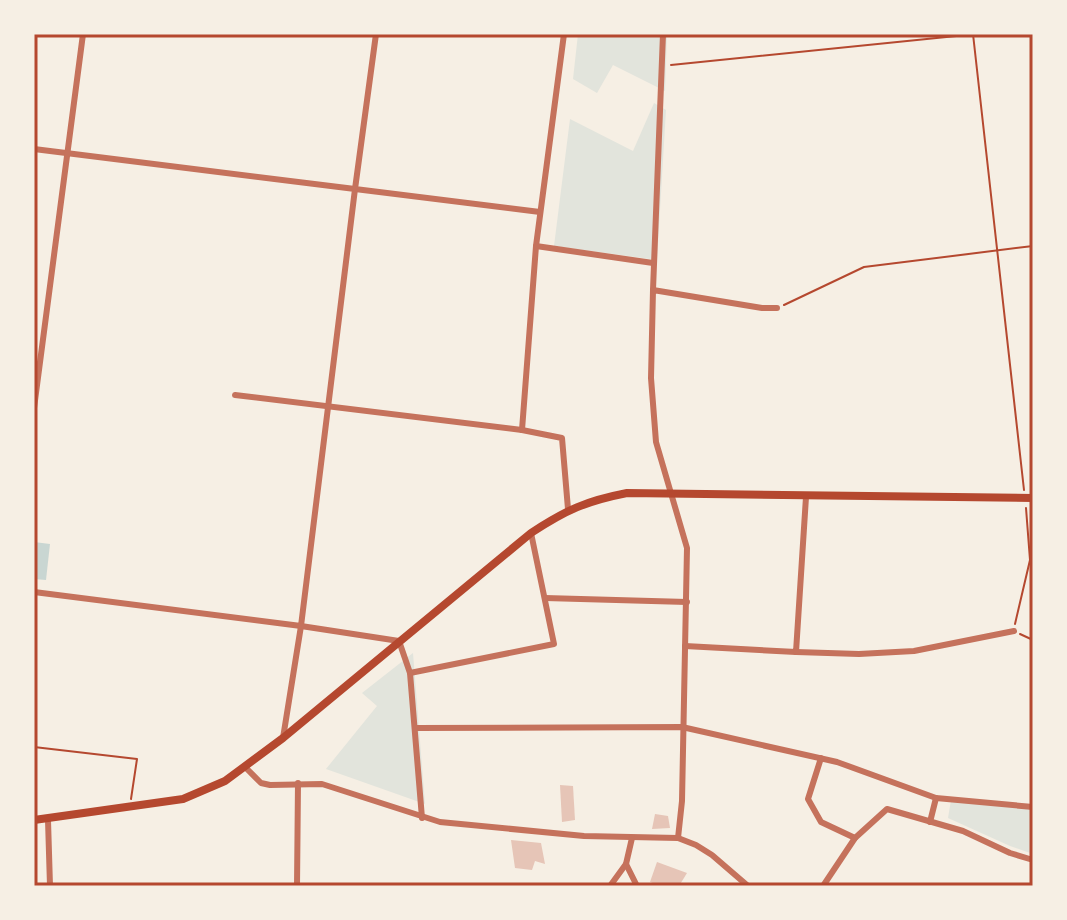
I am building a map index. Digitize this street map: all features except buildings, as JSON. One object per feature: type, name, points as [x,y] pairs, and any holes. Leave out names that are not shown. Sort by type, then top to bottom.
[{"type":"main road","points":[[34,820],[130,808],[194,795],[225,781],[283,738],[531,533],[568,509],[594,499],[627,493],[1029,498]]},
{"type":"street","points":[[34,408],[36,371],[83,34]]},
{"type":"street","points":[[283,738],[301,626],[376,34]]},
{"type":"street","points":[[522,430],[536,246],[564,34]]},
{"type":"street","points":[[663,34],[651,378],[656,442],[687,548],[682,801],[678,838]]},
{"type":"street","points":[[34,149],[540,212]]},
{"type":"street","points":[[536,246],[653,263]]},
{"type":"street","points":[[653,290],[777,308]]},
{"type":"street","points":[[235,395],[522,430],[562,438],[568,509]]},
{"type":"street","points":[[796,652],[806,497]]},
{"type":"street","points":[[410,673],[554,644],[531,533]]},
{"type":"street","points":[[34,592],[399,641],[410,673],[422,818]]},
{"type":"street","points":[[545,598],[687,602]]},
{"type":"street","points":[[685,646],[859,654],[914,651],[1014,631]]},
{"type":"street","points":[[416,728],[682,727],[821,758],[936,798],[1033,807]]},
{"type":"street","points":[[821,758],[808,799],[821,822],[855,838]]},
{"type":"street","points":[[245,767],[261,783],[322,784],[422,818],[469,826],[632,838],[678,838],[712,855],[748,886]]},
{"type":"street","points":[[297,886],[298,783]]},
{"type":"street","points":[[930,822],[936,798]]},
{"type":"street","points":[[823,886],[855,838],[887,809],[963,831],[1033,860]]},
{"type":"street","points":[[48,820],[50,886]]},
{"type":"street","points":[[610,886],[626,864],[632,838]]},
{"type":"street","points":[[626,864],[637,886]]},
{"type":"path","points":[[662,66],[974,34],[996,250],[1029,498],[1030,560],[1014,631],[1033,640]]},
{"type":"path","points":[[777,308],[864,267],[1033,246]]},
{"type":"path","points":[[34,747],[137,759],[130,808]]},
{"type":"shaded area","points":[[578,34],[667,34],[665,91],[613,65],[597,93],[573,79]]},
{"type":"shaded area","points":[[654,103],[666,110],[657,260],[554,246],[570,119],[633,151]]},
{"type":"shaded area","points":[[34,542],[50,544],[46,580],[34,579]]},
{"type":"shaded area","points":[[413,653],[425,804],[326,769],[377,706],[362,693]]},
{"type":"shaded area","points":[[951,800],[1033,807],[1033,854],[948,818]]}]
